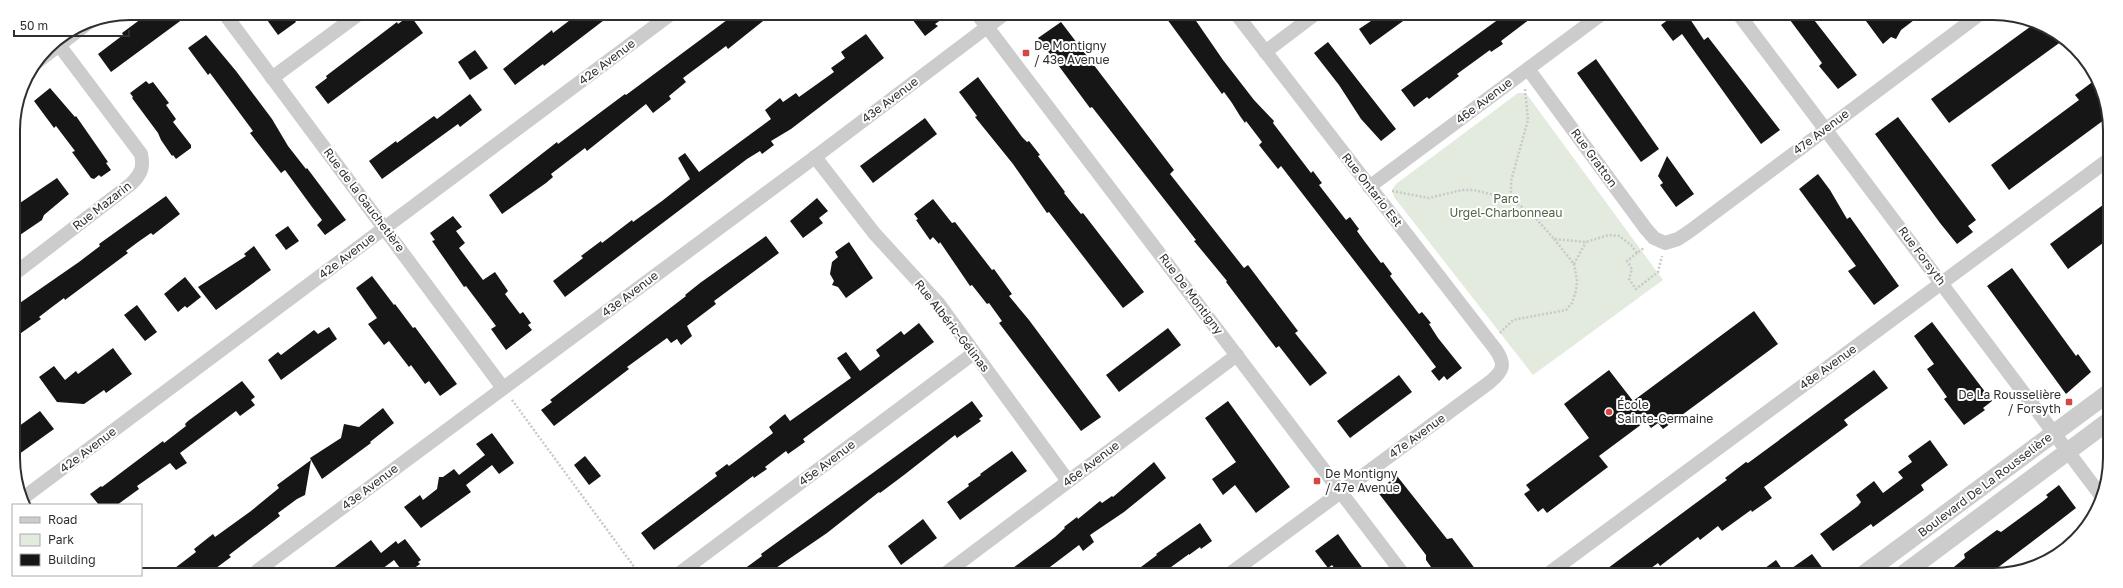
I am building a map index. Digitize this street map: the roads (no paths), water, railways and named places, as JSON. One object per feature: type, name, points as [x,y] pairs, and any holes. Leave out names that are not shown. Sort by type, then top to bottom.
[{"type":"street","name":"Rue de la Gauchetière","points":[[229,20],[503,388]]},
{"type":"street","points":[[272,78],[352,20]]},
{"type":"street","name":"42e Avenue","points":[[27,495],[663,20]]},
{"type":"street","name":"Rue De Montigny","points":[[982,20],[1342,491],[1399,568]]},
{"type":"street","name":"43e Avenue","points":[[261,568],[815,157],[995,20]]},
{"type":"street","name":"Rue Ontario Est","points":[[1241,20],[1490,342],[1502,359],[1502,367]]},
{"type":"street","points":[[1265,52],[1309,20]]},
{"type":"street","name":"46e Avenue","points":[[1369,187],[1594,20]]},
{"type":"street","name":"Rue Forsyth","points":[[1743,20],[1826,128],[2098,491]]},
{"type":"street","name":"47e Avenue","points":[[1660,241],[1678,239],[1690,231],[1972,20]]},
{"type":"street","name":"Rue Mazarin","points":[[20,269],[131,184],[140,176],[143,165],[141,154],[60,46]]},
{"type":"street","name":"Rue Gratton","points":[[1528,69],[1646,229],[1660,241]]},
{"type":"street","name":"Rue Albéric-Gélinas","points":[[815,157],[874,232],[938,303],[1068,481]]},
{"type":"street","name":"48e Avenue","points":[[1556,568],[2103,164]]},
{"type":"street","name":"45e Avenue","points":[[686,568],[974,353]]},
{"type":"street","name":"46e Avenue","points":[[953,568],[1237,355]]},
{"type":"street","name":"47e Avenue","points":[[1238,568],[1498,376],[1502,367]]},
{"type":"street","name":"Boulevard De La Rousselière","points":[[1872,568],[2103,396]]},
{"type":"street","name":"Boulevard De La Rousselière","points":[[1911,568],[2103,425]]},
{"type":"place","name":"De Montigny / 43e Avenue","points":[[1026,53]]},
{"type":"place","name":"De La Rousselière / Forsyth","points":[[2069,402]]},
{"type":"place","name":"École Sainte-Germaine","points":[[1609,412]]},
{"type":"place","name":"De Montigny / 47e Avenue","points":[[1317,481]]},
{"type":"park label","name":"Parc Urgel-Charbonneau","points":[[1506,206]]}]
